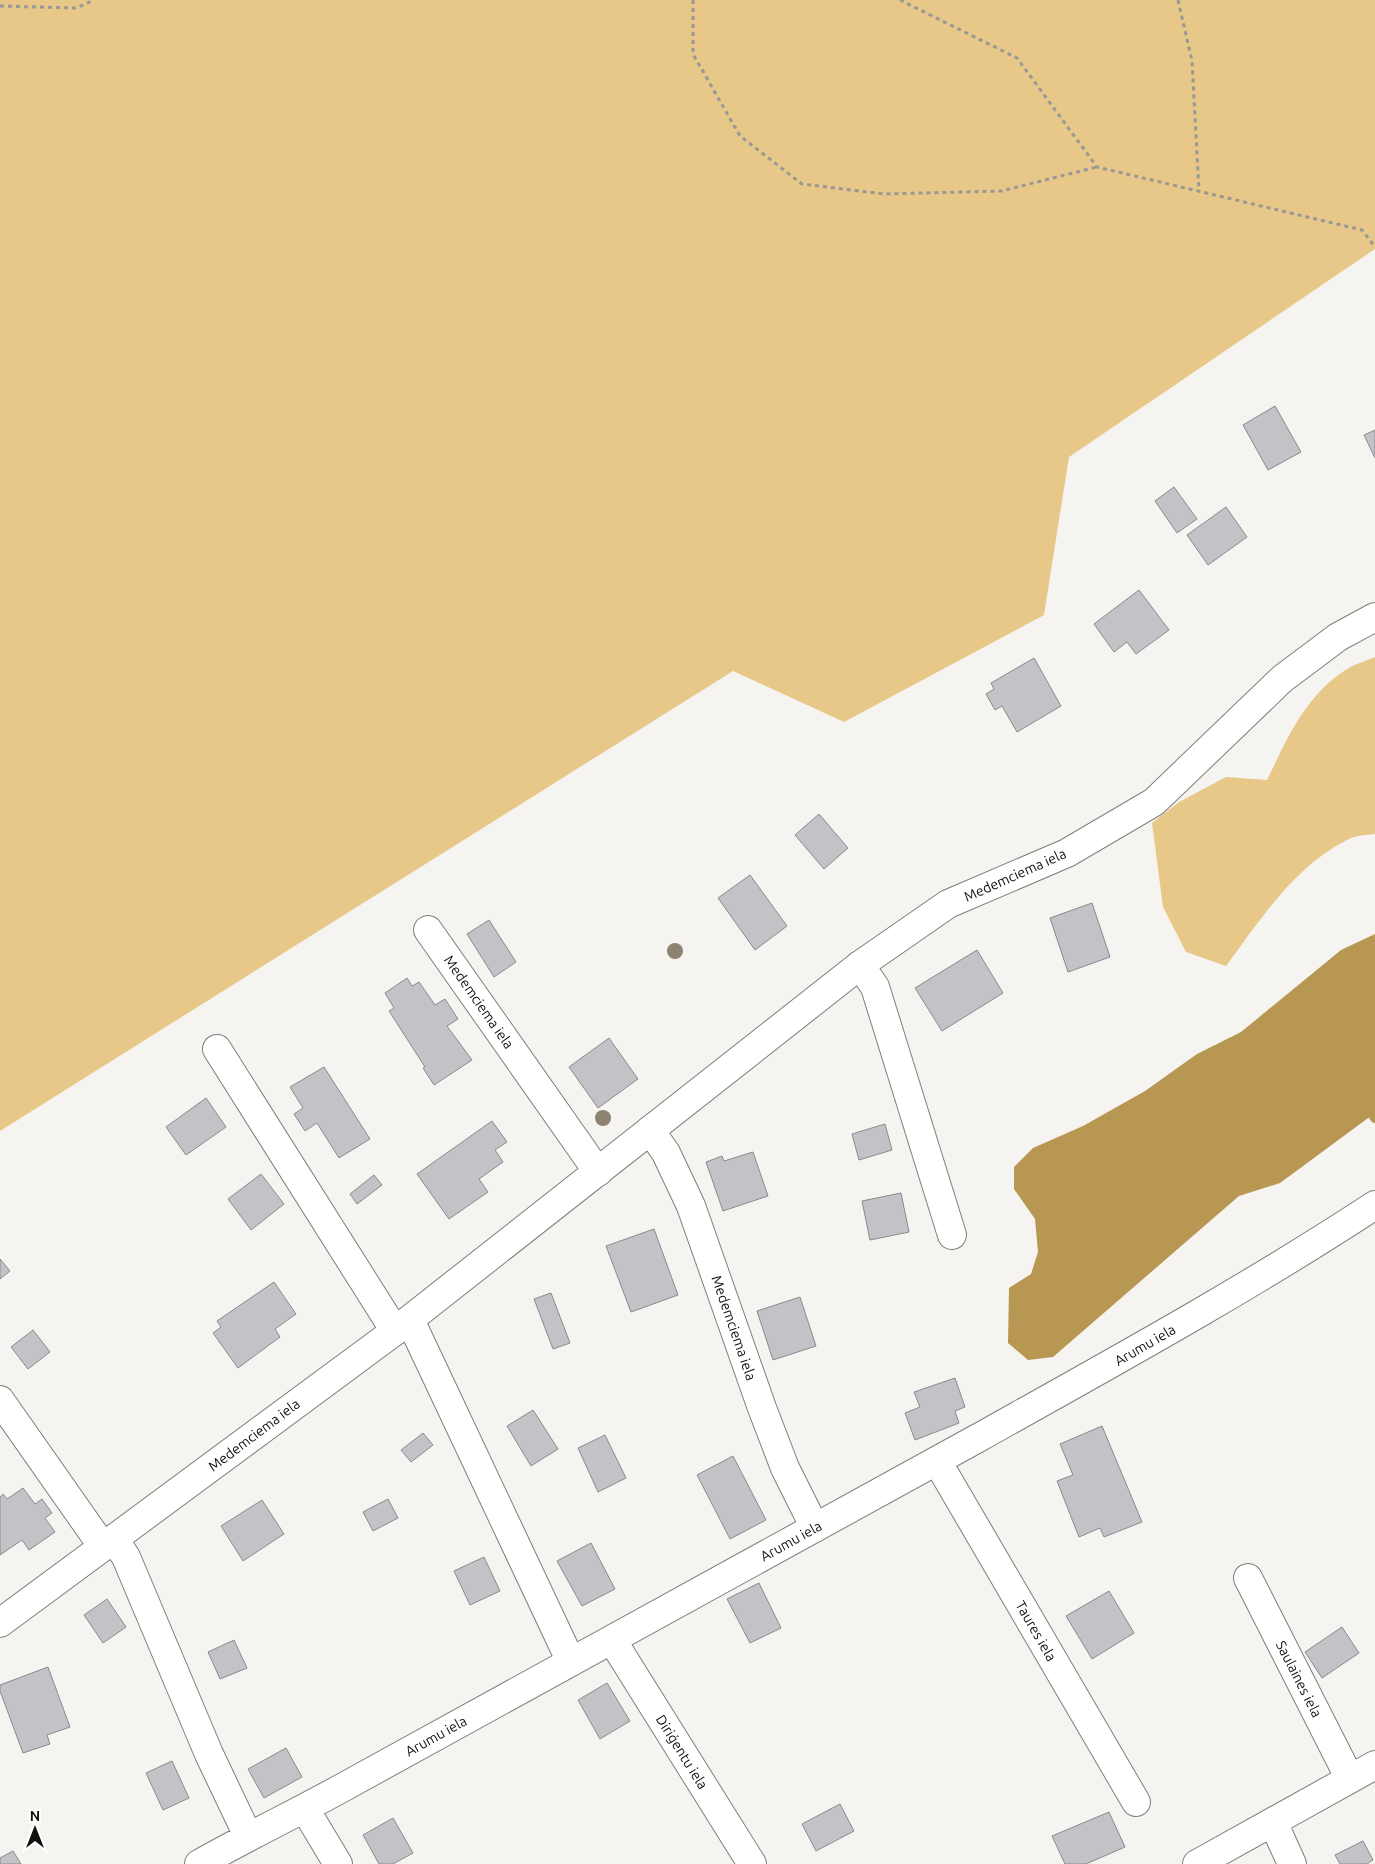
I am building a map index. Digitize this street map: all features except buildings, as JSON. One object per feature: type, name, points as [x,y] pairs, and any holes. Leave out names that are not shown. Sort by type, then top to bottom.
[{"type":"street","name":"Medemciema iela","points":[[0,1622],[402,1325],[860,965],[948,904],[1067,853],[1154,802],[1282,679],[1338,638],[1375,616]]},
{"type":"street","name":"Medemciema iela","points":[[428,930],[598,1172]]},
{"type":"street","points":[[860,965],[875,987],[952,1235]]},
{"type":"street","points":[[217,1049],[402,1325],[571,1662]]},
{"type":"street","name":"Medemciema iela","points":[[650,1130],[666,1152],[691,1206],[785,1468],[815,1528]]},
{"type":"street","name":"Arumu iela","points":[[199,1864],[248,1836],[305,1809],[1158,1338],[1322,1240],[1375,1205]]},
{"type":"street","points":[[0,1400],[109,1543],[126,1557],[210,1754],[248,1836]]},
{"type":"street","name":"Taures iela","points":[[937,1461],[1136,1802]]},
{"type":"street","name":"Saulaines iela","points":[[1248,1578],[1350,1779]]},
{"type":"street","name":"Diriģentu iela","points":[[612,1640],[752,1864]]},
{"type":"street","points":[[1197,1864],[1375,1765]]},
{"type":"street","points":[[305,1809],[338,1864]]},
{"type":"street","points":[[1273,1822],[1292,1864]]},
{"type":"path","points":[[0,6],[76,8],[94,0]]},
{"type":"path","points":[[693,0],[693,54],[740,136],[802,184],[884,194],[1001,191],[1096,166],[1362,230],[1375,247]]},
{"type":"path","points":[[900,0],[1017,58],[1096,166]]},
{"type":"path","points":[[1178,0],[1192,61],[1199,191]]},
{"type":"shaded area","points":[[0,0],[1375,0],[1375,249],[1069,457],[1044,615],[844,722],[733,671],[0,1131]]},
{"type":"shaded area","points":[[1375,657],[1375,834],[1352,838],[1329,850],[1295,879],[1266,912],[1226,966],[1186,952],[1163,907],[1152,823],[1179,802],[1226,777],[1267,780],[1299,718],[1320,692],[1347,669]]},
{"type":"shaded area","points":[[1375,934],[1375,1113],[1280,1183],[1239,1196],[1053,1357],[1028,1360],[1008,1343],[1009,1288],[1031,1274],[1038,1252],[1035,1219],[1014,1189],[1014,1167],[1033,1148],[1083,1126],[1145,1091],[1197,1054],[1241,1032],[1341,950]]}]
